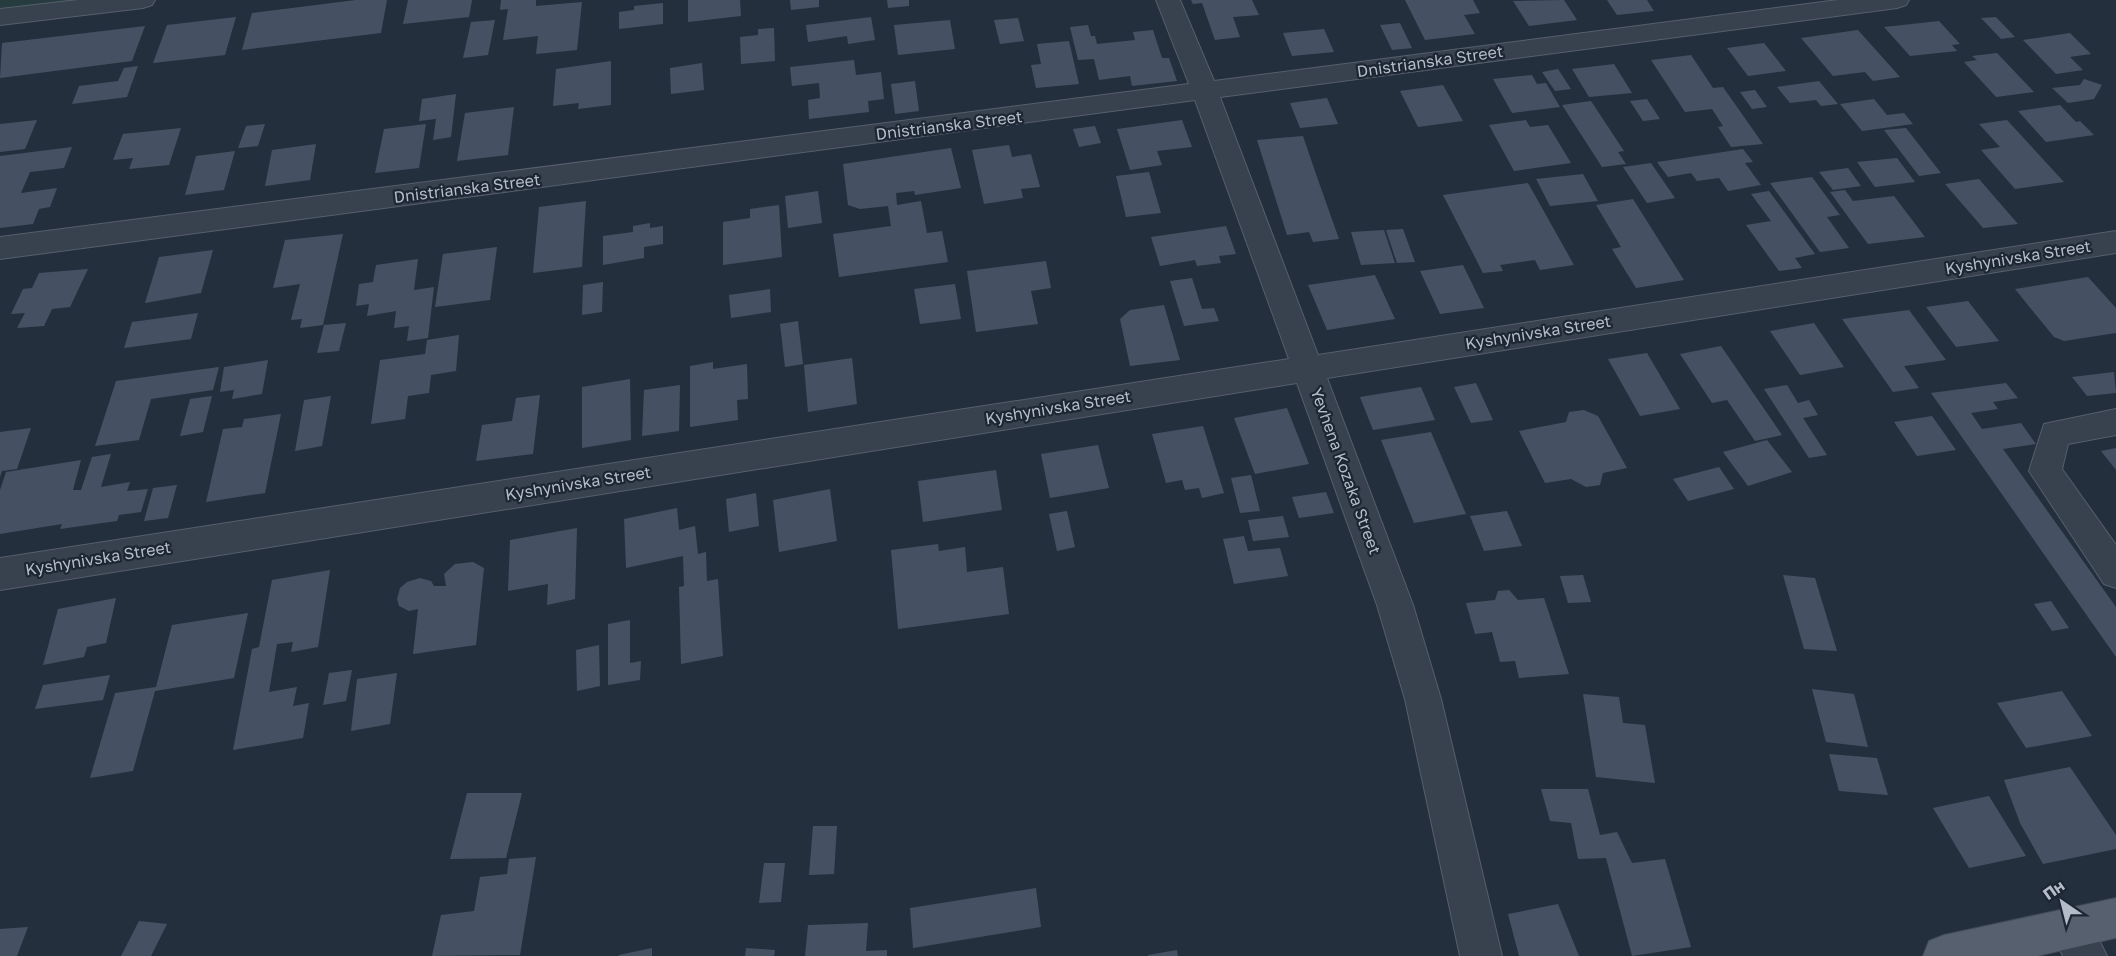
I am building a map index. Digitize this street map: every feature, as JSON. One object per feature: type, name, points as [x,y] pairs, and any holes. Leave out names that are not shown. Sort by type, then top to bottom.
[{"type":"main road","points":[[1944,956],[2078,943],[2116,918]]},
{"type":"street","points":[[0,17],[143,0]]},
{"type":"street","name":"Yevhena Kozaka Street","points":[[1168,0],[1205,91],[1395,605],[1424,699],[1481,956]]},
{"type":"street","name":"Dnistrianska Street","points":[[0,248],[1205,91],[1827,4],[1897,0]]},
{"type":"street","name":"Kyshynivska Street","points":[[0,574],[2116,242]]},
{"type":"street","points":[[2116,422],[2055,433],[2044,471],[2116,573]]},
{"type":"green space","points":[[0,0],[146,0],[0,17]]},
{"type":"building","points":[[356,0],[387,0],[381,33],[242,50],[252,13]]},
{"type":"building","points":[[408,0],[472,0],[469,17],[403,24]]},
{"type":"building","points":[[501,0],[536,0],[536,6],[582,2],[577,50],[536,54],[538,36],[503,40],[508,9],[500,10]]},
{"type":"building","points":[[688,0],[740,0],[741,16],[688,22]]},
{"type":"building","points":[[790,0],[819,0],[819,7],[791,10]]},
{"type":"building","points":[[887,0],[909,0],[909,6],[888,8]]},
{"type":"building","points":[[1191,0],[1252,0],[1259,15],[1233,17],[1240,37],[1215,40],[1202,3],[1193,4]]},
{"type":"building","points":[[1405,0],[1473,0],[1480,13],[1464,15],[1475,34],[1425,40]]},
{"type":"building","points":[[1564,0],[1577,20],[1529,26],[1513,1]]},
{"type":"building","points":[[1607,0],[1647,0],[1654,11],[1617,15]]},
{"type":"building","points":[[663,3],[663,24],[619,29],[619,12],[634,10],[634,6]]},
{"type":"building","points":[[236,17],[225,55],[153,63],[167,25]]},
{"type":"building","points":[[871,17],[875,40],[848,44],[847,36],[808,42],[806,25]]},
{"type":"building","points":[[1996,17],[2015,37],[2001,39],[1981,18]]},
{"type":"building","points":[[1018,18],[1024,41],[1000,44],[994,20]]},
{"type":"building","points":[[495,20],[488,55],[463,58],[471,22]]},
{"type":"building","points":[[950,20],[955,49],[898,55],[894,25]]},
{"type":"building","points":[[1939,21],[1960,44],[1952,45],[1957,51],[1910,56],[1884,27]]},
{"type":"building","points":[[1400,23],[1412,48],[1392,50],[1380,25]]},
{"type":"building","points":[[1088,25],[1091,36],[1095,36],[1097,44],[1135,40],[1133,32],[1153,30],[1162,58],[1169,58],[1177,81],[1132,86],[1130,76],[1099,80],[1094,59],[1078,60],[1070,27]]},
{"type":"building","points":[[145,26],[132,61],[0,78],[2,43]]},
{"type":"building","points":[[774,28],[775,61],[741,64],[740,37],[758,35],[758,29]]},
{"type":"building","points":[[1324,29],[1334,52],[1292,56],[1283,33]]},
{"type":"building","points":[[1858,30],[1900,77],[1873,81],[1865,72],[1833,76],[1801,38]]},
{"type":"building","points":[[2070,33],[2091,54],[2070,57],[2083,70],[2056,74],[2023,40]]},
{"type":"building","points":[[1069,41],[1079,84],[1036,88],[1031,65],[1041,64],[1037,44]]},
{"type":"building","points":[[1764,43],[1786,71],[1748,76],[1727,48]]},
{"type":"building","points":[[1997,53],[2034,92],[1996,97],[1964,62],[1977,60],[1972,56]]},
{"type":"building","points":[[1691,55],[1713,88],[1723,87],[1763,144],[1731,147],[1718,127],[1723,126],[1712,109],[1685,112],[1651,60]]},
{"type":"building","points":[[854,60],[856,75],[881,72],[884,99],[868,101],[869,112],[809,119],[808,100],[820,98],[819,83],[792,86],[790,67]]},
{"type":"building","points":[[611,61],[611,105],[578,109],[579,103],[553,106],[556,69]]},
{"type":"building","points":[[702,63],[704,90],[671,94],[670,68]]},
{"type":"building","points":[[1614,64],[1632,93],[1589,97],[1572,69]]},
{"type":"building","points":[[138,66],[127,97],[72,104],[79,86],[118,81],[124,68]]},
{"type":"building","points":[[1558,69],[1571,89],[1555,91],[1542,72]]},
{"type":"building","points":[[1532,75],[1537,84],[1546,83],[1560,107],[1512,113],[1493,79]]},
{"type":"building","points":[[2084,79],[2102,85],[2094,99],[2068,103],[2052,88],[2080,85]]},
{"type":"building","points":[[915,81],[919,111],[895,114],[891,84]]},
{"type":"building","points":[[1819,81],[1838,104],[1821,106],[1816,100],[1790,103],[1777,87]]},
{"type":"building","points":[[1443,85],[1463,121],[1418,127],[1400,91]]},
{"type":"building","points":[[1755,90],[1767,107],[1752,109],[1740,92]]},
{"type":"building","points":[[456,94],[451,137],[433,140],[436,119],[419,121],[422,99]]},
{"type":"building","points":[[1327,98],[1338,124],[1300,128],[1290,103]]},
{"type":"building","points":[[1647,99],[1660,119],[1643,121],[1630,101]]},
{"type":"building","points":[[1874,99],[1887,115],[1904,113],[1913,124],[1862,131],[1840,104]]},
{"type":"building","points":[[1591,101],[1624,151],[1618,152],[1626,164],[1602,167],[1562,105]]},
{"type":"building","points":[[2060,105],[2076,122],[2080,121],[2094,135],[2046,142],[2018,111]]},
{"type":"building","points":[[514,107],[508,155],[457,161],[465,113]]},
{"type":"building","points":[[37,120],[25,149],[0,152],[0,124]]},
{"type":"building","points":[[1182,120],[1192,147],[1157,151],[1162,165],[1130,170],[1117,129]]},
{"type":"building","points":[[1526,120],[1530,127],[1548,125],[1571,163],[1514,171],[1489,125]]},
{"type":"building","points":[[2007,120],[2064,182],[2015,189],[1981,150],[2000,147],[1979,124]]},
{"type":"building","points":[[265,124],[258,146],[238,148],[246,126]]},
{"type":"building","points":[[426,124],[419,168],[375,173],[384,129]]},
{"type":"building","points":[[1095,126],[1101,143],[1079,147],[1073,129]]},
{"type":"building","points":[[181,128],[169,165],[129,169],[133,158],[113,160],[123,134]]},
{"type":"building","points":[[1906,128],[1941,173],[1919,176],[1884,130]]},
{"type":"building","points":[[1303,136],[1339,239],[1313,242],[1309,232],[1287,235],[1257,140]]},
{"type":"building","points":[[316,144],[310,180],[265,186],[272,150]]},
{"type":"building","points":[[1009,145],[1012,157],[1031,154],[1040,187],[1021,189],[1023,198],[984,204],[972,150]]},
{"type":"building","points":[[72,147],[64,168],[30,172],[21,193],[57,188],[50,207],[39,209],[33,224],[0,228],[0,156]]},
{"type":"building","points":[[951,148],[961,188],[915,195],[914,191],[896,193],[897,205],[921,201],[927,233],[942,231],[948,262],[839,277],[833,234],[891,226],[888,206],[860,209],[848,205],[843,164]]},
{"type":"building","points":[[1743,149],[1753,162],[1745,163],[1761,185],[1728,191],[1719,178],[1697,181],[1691,173],[1668,177],[1657,162]]},
{"type":"building","points":[[235,151],[224,190],[185,195],[196,156]]},
{"type":"building","points":[[1897,158],[1915,182],[1875,187],[1857,162]]},
{"type":"building","points":[[1651,163],[1675,198],[1647,203],[1623,167]]},
{"type":"building","points":[[1848,168],[1861,186],[1833,190],[1819,172]]},
{"type":"building","points":[[1149,172],[1161,213],[1126,217],[1116,176]]},
{"type":"building","points":[[1583,174],[1598,201],[1550,206],[1536,179]]},
{"type":"building","points":[[1812,177],[1840,215],[1827,217],[1849,248],[1820,252],[1770,183]]},
{"type":"building","points":[[1979,179],[2018,224],[1983,228],[1945,184]]},
{"type":"building","points":[[1528,183],[1574,265],[1540,270],[1535,260],[1500,265],[1503,271],[1483,273],[1443,195]]},
{"type":"building","points":[[1845,190],[1853,201],[1894,196],[1925,237],[1868,244],[1830,192]]},
{"type":"building","points":[[818,191],[822,223],[788,228],[785,196]]},
{"type":"building","points":[[1769,191],[1815,254],[1795,258],[1802,268],[1779,271],[1746,225],[1771,221],[1751,194]]},
{"type":"building","points":[[1633,199],[1684,280],[1636,288],[1612,249],[1621,247],[1596,205]]},
{"type":"building","points":[[586,201],[582,267],[533,273],[539,207]]},
{"type":"building","points":[[779,205],[782,257],[723,265],[723,222],[750,218],[750,209]]},
{"type":"building","points":[[650,223],[650,228],[663,226],[663,244],[644,247],[644,258],[603,265],[603,236],[633,232],[633,226]]},
{"type":"building","points":[[1226,226],[1236,254],[1219,256],[1221,263],[1197,266],[1195,260],[1160,266],[1151,237]]},
{"type":"building","points":[[1403,229],[1415,262],[1397,263],[1386,230]]},
{"type":"building","points":[[1384,230],[1395,263],[1361,265],[1351,232]]},
{"type":"building","points":[[343,234],[323,325],[300,328],[302,319],[291,320],[300,284],[273,288],[285,240]]},
{"type":"building","points":[[497,247],[490,300],[435,307],[443,254]]},
{"type":"building","points":[[213,250],[201,293],[145,303],[159,257]]},
{"type":"building","points":[[418,259],[414,290],[434,287],[428,338],[407,341],[409,326],[394,328],[396,311],[367,316],[369,304],[356,306],[359,284],[373,282],[376,265]]},
{"type":"building","points":[[1046,261],[1051,288],[1031,291],[1038,324],[976,332],[967,271]]},
{"type":"building","points":[[1463,265],[1484,308],[1440,314],[1420,271]]},
{"type":"building","points":[[88,269],[70,307],[52,309],[44,326],[17,328],[25,313],[11,314],[23,289],[32,288],[39,273]]},
{"type":"building","points":[[1375,275],[1395,319],[1327,330],[1308,285]]},
{"type":"building","points":[[2088,277],[2116,308],[2116,333],[2064,341],[2054,337],[2015,289]]},
{"type":"building","points":[[1192,278],[1202,309],[1214,308],[1219,321],[1184,326],[1170,281]]},
{"type":"building","points":[[603,282],[602,312],[582,315],[583,285]]},
{"type":"building","points":[[955,284],[961,319],[920,324],[914,289]]},
{"type":"building","points":[[770,289],[771,312],[731,318],[729,295]]},
{"type":"building","points":[[1968,301],[1999,341],[1956,347],[1926,307]]},
{"type":"building","points":[[1164,305],[1180,360],[1130,366],[1120,319],[1130,310]]},
{"type":"building","points":[[1909,310],[1946,360],[1904,366],[1919,388],[1893,392],[1842,319]]},
{"type":"building","points":[[198,313],[191,339],[124,348],[132,322]]},
{"type":"building","points":[[798,321],[803,364],[785,367],[780,324]]},
{"type":"building","points":[[346,323],[339,351],[317,353],[324,325]]},
{"type":"building","points":[[1814,323],[1844,367],[1800,375],[1770,331]]},
{"type":"building","points":[[459,335],[456,371],[431,375],[429,393],[408,396],[405,419],[371,424],[380,360],[425,354],[427,340]]},
{"type":"building","points":[[1721,346],[1782,435],[1755,441],[1727,400],[1712,403],[1680,354]]},
{"type":"building","points":[[1647,353],[1680,409],[1640,416],[1608,359]]},
{"type":"building","points":[[852,358],[857,404],[808,412],[804,365]]},
{"type":"building","points":[[268,360],[262,394],[232,399],[234,390],[220,392],[224,367]]},
{"type":"building","points":[[713,362],[713,369],[747,364],[748,399],[737,400],[738,420],[690,427],[690,366]]},
{"type":"building","points":[[219,367],[213,390],[151,399],[139,440],[95,446],[116,381]]},
{"type":"building","points":[[2114,372],[2116,393],[2087,396],[2072,377]]},
{"type":"building","points":[[630,379],[631,440],[582,448],[582,387]]},
{"type":"building","points":[[1476,383],[1493,420],[1471,423],[1454,387]]},
{"type":"building","points":[[2006,383],[2018,398],[1993,402],[1998,409],[1971,413],[1982,429],[2021,423],[2036,444],[2003,449],[2116,607],[2116,657],[1931,393]]},
{"type":"building","points":[[680,385],[679,431],[642,436],[644,390]]},
{"type":"building","points":[[1787,385],[1798,403],[1809,400],[1818,415],[1803,418],[1827,455],[1809,458],[1764,389]]},
{"type":"building","points":[[1421,387],[1435,420],[1373,430],[1360,397]]},
{"type":"building","points":[[540,395],[533,454],[476,461],[482,425],[512,421],[516,398]]},
{"type":"building","points":[[212,396],[203,432],[180,436],[190,399]]},
{"type":"building","points":[[331,396],[322,446],[295,451],[304,400]]},
{"type":"building","points":[[1287,408],[1309,464],[1255,474],[1234,418]]},
{"type":"building","points":[[1584,410],[1598,416],[1627,468],[1603,473],[1600,485],[1586,487],[1571,479],[1545,483],[1519,431],[1566,422],[1569,412]]},
{"type":"building","points":[[281,414],[265,493],[206,502],[223,429],[242,427],[244,419]]},
{"type":"building","points":[[1932,416],[1956,450],[1917,456],[1894,422]]},
{"type":"building","points":[[1203,426],[1224,493],[1202,498],[1199,488],[1185,490],[1182,480],[1166,483],[1152,434]]},
{"type":"building","points":[[31,428],[17,469],[2,471],[0,477],[0,432]]},
{"type":"building","points":[[1431,432],[1466,514],[1414,523],[1381,440]]},
{"type":"building","points":[[1767,440],[1792,472],[1748,486],[1723,452]]},
{"type":"building","points":[[1098,445],[1109,488],[1050,498],[1041,454]]},
{"type":"building","points":[[2116,448],[2116,470],[2101,451]]},
{"type":"building","points":[[111,454],[101,487],[130,482],[127,491],[148,489],[141,512],[119,515],[117,521],[60,529],[62,524],[0,534],[0,490],[6,472],[81,460],[73,490],[81,490],[92,457]]},
{"type":"building","points":[[1719,467],[1734,489],[1688,501],[1673,479]]},
{"type":"building","points":[[996,470],[1002,510],[923,522],[918,481]]},
{"type":"building","points":[[1251,475],[1260,511],[1240,513],[1231,478]]},
{"type":"building","points":[[177,485],[168,518],[144,521],[153,488]]},
{"type":"building","points":[[830,489],[837,541],[779,552],[773,500]]},
{"type":"building","points":[[1326,492],[1334,513],[1299,518],[1292,497]]},
{"type":"building","points":[[756,493],[759,526],[729,532],[726,499]]},
{"type":"building","points":[[677,508],[679,530],[695,526],[698,554],[706,552],[707,581],[718,579],[723,656],[681,664],[679,587],[684,586],[683,556],[626,568],[624,519]]},
{"type":"building","points":[[1067,511],[1075,547],[1057,551],[1049,514]]},
{"type":"building","points":[[1507,511],[1522,546],[1484,551],[1470,516]]},
{"type":"building","points":[[1283,516],[1289,537],[1253,541],[1248,520]]},
{"type":"building","points":[[577,528],[575,599],[547,605],[548,584],[508,591],[510,540]]},
{"type":"building","points":[[1244,536],[1248,551],[1280,548],[1288,576],[1234,584],[1223,539]]},
{"type":"building","points":[[938,544],[939,551],[965,547],[967,572],[1003,567],[1009,614],[898,629],[891,550]]},
{"type":"building","points":[[473,562],[484,568],[476,645],[413,654],[418,609],[409,611],[399,606],[397,599],[400,588],[407,582],[420,578],[431,581],[434,586],[446,586],[444,574],[455,564]]},
{"type":"building","points":[[330,570],[318,647],[291,652],[293,642],[277,644],[269,692],[297,687],[293,706],[309,703],[303,738],[233,750],[252,649],[259,647],[272,580]]},
{"type":"building","points":[[1583,575],[1591,602],[1568,603],[1560,576]]},
{"type":"building","points":[[1783,575],[1815,578],[1837,651],[1804,649]]},
{"type":"building","points":[[1509,590],[1518,600],[1544,598],[1569,674],[1519,678],[1515,661],[1500,662],[1492,632],[1475,634],[1466,603],[1495,600],[1498,591]]},
{"type":"building","points":[[116,598],[106,643],[87,647],[84,657],[43,665],[58,609]]},
{"type":"building","points":[[2051,601],[2069,628],[2052,631],[2034,604]]},
{"type":"building","points":[[248,613],[234,678],[155,691],[133,771],[90,778],[115,693],[156,687],[172,625]]},
{"type":"building","points":[[630,620],[630,663],[641,661],[640,680],[608,685],[608,624]]},
{"type":"building","points":[[599,645],[600,686],[577,691],[576,650]]},
{"type":"building","points":[[352,670],[346,701],[323,705],[329,673]]},
{"type":"building","points":[[397,673],[390,724],[351,731],[357,679]]},
{"type":"building","points":[[110,675],[103,700],[35,709],[43,685]]},
{"type":"building","points":[[1812,689],[1854,694],[1868,747],[1826,742]]},
{"type":"building","points":[[2062,691],[2092,736],[2026,748],[1997,703]]},
{"type":"building","points":[[1583,694],[1619,697],[1623,723],[1645,725],[1655,783],[1596,777]]},
{"type":"building","points":[[1829,754],[1877,758],[1888,795],[1839,791]]},
{"type":"building","points":[[2070,767],[2116,835],[2116,849],[2043,864],[2020,823],[2004,780]]},
{"type":"building","points":[[1541,789],[1588,789],[1600,835],[1617,832],[1632,863],[1665,859],[1691,947],[1632,956],[1606,858],[1578,859],[1571,823],[1550,821]]},
{"type":"building","points":[[467,793],[522,793],[506,858],[450,859]]},
{"type":"building","points":[[1989,796],[2026,856],[1969,868],[1933,808]]},
{"type":"building","points":[[813,826],[837,826],[834,874],[809,875]]},
{"type":"building","points":[[536,857],[520,955],[432,956],[441,915],[474,911],[480,877],[507,874],[509,859]]},
{"type":"building","points":[[764,863],[785,863],[781,902],[759,903]]},
{"type":"building","points":[[1036,888],[1041,927],[913,948],[910,908]]},
{"type":"building","points":[[1558,904],[1579,956],[1519,956],[1508,914]]},
{"type":"building","points":[[139,921],[167,924],[151,956],[121,956]]},
{"type":"building","points":[[868,923],[866,951],[887,950],[887,956],[805,956],[808,925]]},
{"type":"building","points":[[28,927],[17,956],[0,956],[0,929]]},
{"type":"building","points":[[652,948],[652,956],[619,956],[619,955]]},
{"type":"building","points":[[746,948],[775,950],[774,956],[745,956]]},
{"type":"building","points":[[1177,950],[1178,956],[1148,956],[1148,955]]}]
